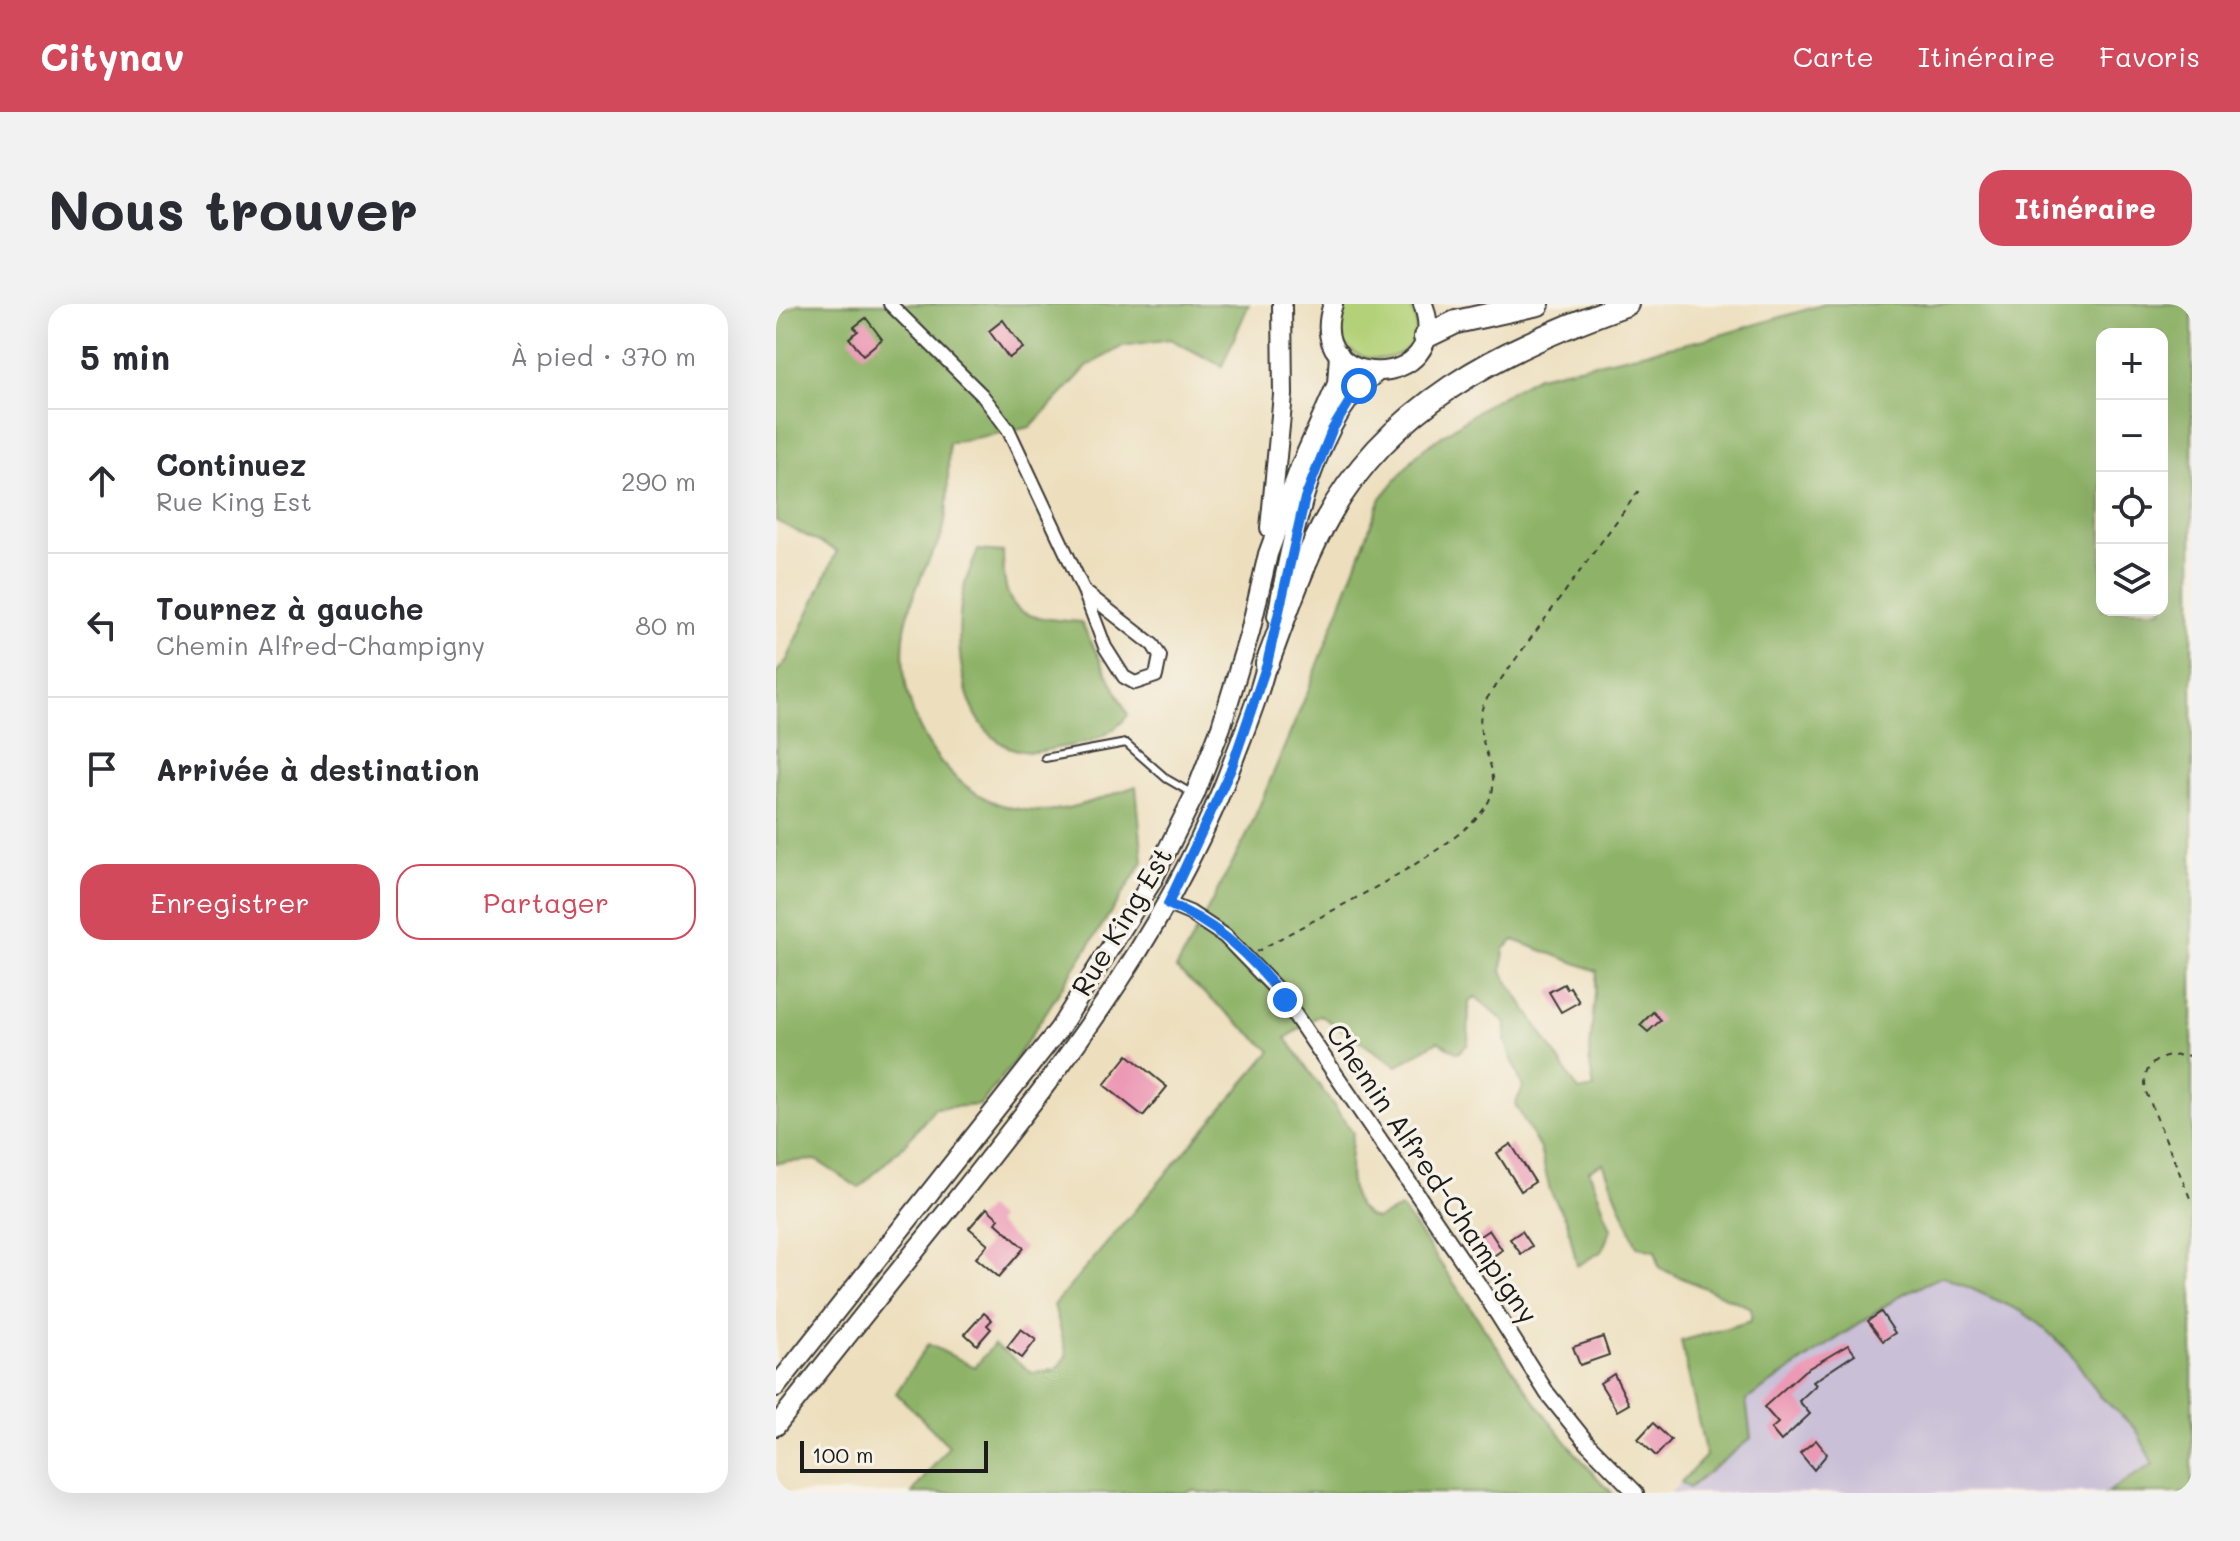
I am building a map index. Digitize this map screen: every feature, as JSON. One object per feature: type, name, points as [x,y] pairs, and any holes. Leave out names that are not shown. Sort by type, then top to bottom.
[{"type":"highway","points":[[1425,337],[1456,322],[1538,304]]},
{"type":"highway","points":[[1267,664],[1321,530],[1353,477],[1386,439],[1422,406],[1478,369],[1538,338],[1627,304]]},
{"type":"main road","points":[[1268,554],[1283,395],[1282,304]]},
{"type":"main road","name":"Rue King Est","points":[[776,1387],[992,1116],[1073,1008],[1135,912],[1195,794],[1235,686],[1268,554],[1297,475],[1336,389],[1339,354],[1329,328],[1333,304]]},
{"type":"main road","points":[[1339,354],[1352,366],[1376,373],[1392,371],[1407,364],[1419,352],[1425,337],[1427,318],[1423,304]]},
{"type":"main road","name":"Rue King Est","points":[[776,1426],[1069,1056],[1168,904],[1231,769],[1267,664],[1293,539],[1316,469],[1349,397],[1376,373]]},
{"type":"street","points":[[890,304],[982,395],[1008,429],[1084,591],[1105,647],[1124,677],[1135,683],[1156,676],[1160,656],[1153,645],[1084,591]]},
{"type":"street","name":"Chemin Alfred-Champigny","points":[[1168,904],[1215,928],[1250,958],[1305,1028],[1547,1393],[1588,1444],[1636,1493]]},
{"type":"lane","points":[[1045,758],[1126,743],[1167,779],[1195,794]]},
{"type":"path","points":[[1250,958],[1446,844],[1480,815],[1491,796],[1492,782],[1478,727],[1485,701],[1640,489]]},
{"type":"path","points":[[2192,1056],[2160,1058],[2148,1065],[2143,1077],[2146,1092],[2192,1203]]},
{"type":"shaded area","points":[[1943,1276],[2023,1312],[2045,1329],[2071,1354],[2100,1396],[2136,1429],[2154,1464],[2106,1493],[1670,1493],[1681,1482],[1689,1488],[1746,1400],[1903,1294]]},
{"type":"green space","points":[[798,304],[1249,304],[1222,366],[1170,339],[1123,346],[1088,366],[1031,427],[949,443],[945,524],[916,589],[904,637],[904,668],[909,698],[919,727],[934,753],[953,776],[977,794],[1005,806],[1049,811],[1087,803],[1136,786],[1143,862],[1012,1065],[980,1105],[935,1108],[905,1144],[859,1188],[816,1160],[776,1163],[776,673],[787,660],[837,551],[776,521],[776,315]]},
{"type":"green space","points":[[1346,304],[1410,304],[1416,328],[1410,345],[1396,355],[1378,359],[1360,356],[1346,345],[1340,328]]},
{"type":"green space","points":[[1825,304],[2192,304],[2192,1493],[2106,1493],[2153,1464],[2136,1429],[2100,1396],[2071,1354],[2045,1329],[2023,1312],[1943,1276],[1903,1294],[1746,1400],[1751,1438],[1689,1488],[1681,1482],[1706,1456],[1681,1341],[1751,1321],[1751,1308],[1659,1268],[1655,1251],[1637,1247],[1603,1163],[1589,1170],[1611,1229],[1602,1251],[1577,1266],[1567,1221],[1550,1191],[1540,1149],[1515,1104],[1523,1088],[1505,1041],[1506,1023],[1476,997],[1469,1002],[1468,1044],[1458,1053],[1438,1041],[1397,1066],[1320,1015],[1286,1038],[1353,1133],[1351,1182],[1358,1205],[1365,1214],[1376,1219],[1401,1208],[1527,1391],[1612,1493],[1201,1493],[1194,1490],[1185,1493],[912,1493],[949,1446],[896,1393],[928,1344],[975,1367],[994,1344],[1033,1373],[1057,1369],[1067,1355],[1054,1305],[1271,1051],[1176,969],[1247,835],[1308,691],[1381,498],[1418,453],[1486,405],[1538,376],[1710,338]],"holes":[[[1514,940],[1597,971],[1589,1059],[1594,1088],[1579,1091],[1502,972],[1504,949]]]},
{"type":"green space","points":[[978,550],[1003,552],[1007,590],[1020,610],[1044,618],[1081,622],[1128,715],[1115,728],[1081,744],[1033,752],[1008,747],[989,733],[975,712],[966,688],[959,632],[966,580]]},
{"type":"building","points":[[866,318],[882,339],[863,355],[849,338],[858,331],[854,327]]},
{"type":"building","points":[[1003,320],[1023,348],[1009,358],[989,331]]},
{"type":"building","points":[[1564,984],[1567,989],[1570,987],[1579,1002],[1561,1012],[1549,992]]},
{"type":"building","points":[[1653,1012],[1661,1020],[1648,1032],[1640,1025]]},
{"type":"building","points":[[1128,1055],[1167,1087],[1143,1116],[1104,1085]]},
{"type":"building","points":[[1511,1144],[1535,1182],[1521,1191],[1497,1153]]},
{"type":"building","points":[[987,1208],[999,1219],[996,1223],[1024,1248],[999,1277],[976,1258],[988,1244],[969,1228]]},
{"type":"building","points":[[1489,1230],[1502,1250],[1485,1262],[1471,1242]]},
{"type":"building","points":[[1522,1231],[1532,1246],[1521,1254],[1510,1239]]},
{"type":"building","points":[[1881,1312],[1895,1333],[1883,1341],[1868,1321]]},
{"type":"building","points":[[984,1313],[992,1320],[987,1325],[991,1329],[977,1345],[965,1334]]},
{"type":"building","points":[[1021,1329],[1036,1340],[1022,1358],[1007,1347]]},
{"type":"building","points":[[1603,1337],[1609,1355],[1580,1365],[1573,1347]]},
{"type":"building","points":[[1848,1345],[1855,1354],[1813,1382],[1816,1385],[1799,1401],[1810,1414],[1781,1441],[1771,1429],[1778,1423],[1764,1407],[1804,1371]]},
{"type":"building","points":[[1614,1374],[1629,1404],[1617,1411],[1600,1383]]},
{"type":"building","points":[[1653,1423],[1671,1440],[1656,1456],[1638,1439]]},
{"type":"building","points":[[1816,1440],[1827,1454],[1814,1470],[1800,1453]]},
{"type":"route","points":[[1285,1000],[1254,962],[1225,936],[1190,913],[1168,904],[1231,769],[1267,664],[1305,498],[1332,430],[1349,397],[1359,386]]}]
